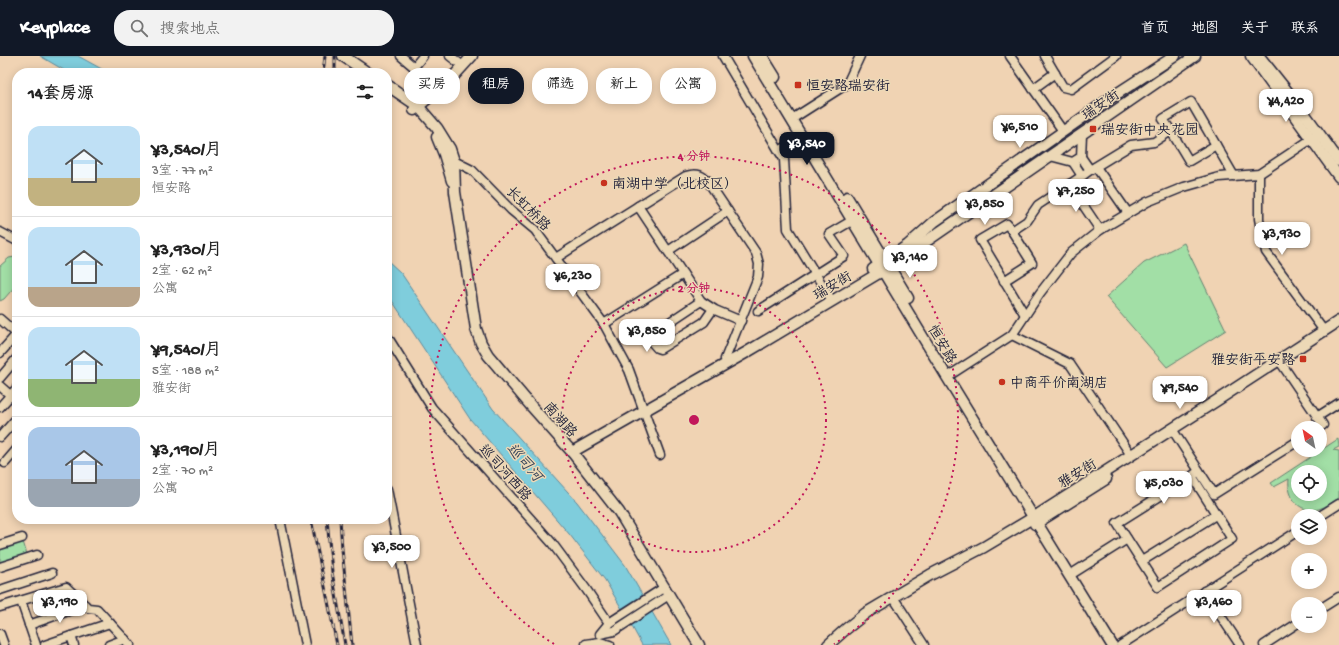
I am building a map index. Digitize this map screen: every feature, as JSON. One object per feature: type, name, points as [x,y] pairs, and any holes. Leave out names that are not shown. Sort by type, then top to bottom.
[{"type":"main road","points":[[334,56],[352,68]]},
{"type":"main road","points":[[343,56],[361,68]]},
{"type":"main road","points":[[415,107],[452,78],[472,56]]},
{"type":"main road","name":"恒安路","points":[[753,56],[794,117],[885,266],[949,376],[1038,519],[1120,645]]},
{"type":"main road","name":"恒安路","points":[[762,56],[803,137],[853,220],[885,266]]},
{"type":"main road","name":"瑞安街","points":[[644,409],[829,296],[885,266],[934,222],[1118,93],[1175,56]]},
{"type":"main road","name":"瑞安街","points":[[570,451],[644,409],[885,266],[1050,156],[1195,56]]},
{"type":"main road","points":[[1251,56],[1316,137],[1339,161]]},
{"type":"main road","points":[[1259,56],[1316,137],[1339,177]]},
{"type":"main road","points":[[415,107],[440,84],[462,60]]},
{"type":"main road","name":"南湖路","points":[[392,89],[415,107],[439,132],[450,149],[454,161],[455,192],[475,325],[481,343],[507,378],[570,451],[619,512],[698,645]]},
{"type":"main road","name":"南湖路","points":[[392,95],[415,107],[437,138],[444,154],[455,192]]},
{"type":"main road","name":"雅安街","points":[[1281,362],[1339,321]]},
{"type":"main road","name":"雅安街","points":[[836,645],[863,621],[930,575],[1038,519],[1281,362],[1339,327]]},
{"type":"main road","name":"雅安街","points":[[1038,519],[1131,455],[1174,432]]},
{"type":"main road","name":"恒安路","points":[[1072,573],[1112,645]]},
{"type":"main road","name":"雅安街","points":[[828,645],[856,620],[895,599]]},
{"type":"street","points":[[400,56],[414,67],[423,56]]},
{"type":"street","points":[[450,56],[462,60]]},
{"type":"street","points":[[723,56],[784,159],[788,229],[829,296]]},
{"type":"street","points":[[794,117],[847,84],[860,56]]},
{"type":"street","points":[[1010,56],[1063,131]]},
{"type":"street","points":[[1045,56],[1064,87],[1071,88],[1116,56]]},
{"type":"street","points":[[1033,89],[1055,72]]},
{"type":"street","points":[[1216,145],[1189,161],[1163,119],[1191,102],[1216,145],[1234,176]]},
{"type":"street","points":[[1012,231],[1027,221],[1038,205],[1131,145],[1154,142],[1171,131]]},
{"type":"street","points":[[1082,134],[1081,157],[1093,169],[1128,213]]},
{"type":"street","points":[[779,151],[803,137]]},
{"type":"street","points":[[949,376],[1012,335],[1040,293],[1071,253],[1100,230],[1147,202],[1184,187],[1219,177],[1259,174],[1316,137]]},
{"type":"street","points":[[1050,156],[1073,162],[1082,176]]},
{"type":"street","points":[[1073,162],[1081,157]]},
{"type":"street","name":"长虹桥路","points":[[454,161],[472,170],[511,210],[535,230],[604,324],[629,370],[660,455]]},
{"type":"street","points":[[556,258],[686,176],[692,174],[700,175],[707,180],[756,253],[759,264],[758,277],[724,359]]},
{"type":"street","points":[[1259,174],[1259,219],[1266,252],[1324,331]]},
{"type":"street","points":[[1069,184],[1100,230]]},
{"type":"street","points":[[638,206],[701,301],[713,309],[741,321]]},
{"type":"street","points":[[668,251],[728,211]]},
{"type":"street","points":[[758,311],[844,256],[829,234],[853,220]]},
{"type":"street","points":[[1004,281],[1032,263],[1006,224],[980,240],[1004,281],[1025,315]]},
{"type":"street","points":[[0,232],[12,238]]},
{"type":"street","points":[[604,324],[683,274]]},
{"type":"street","points":[[701,301],[650,335],[650,340],[656,348],[660,349],[704,322],[713,309]]},
{"type":"street","points":[[0,319],[12,330]]},
{"type":"street","points":[[1012,335],[1070,364],[1131,455]]},
{"type":"street","points":[[0,353],[12,340]]},
{"type":"street","name":"巡司河西路","points":[[392,344],[432,408],[552,543],[609,623]]},
{"type":"street","points":[[1281,362],[1320,421]]},
{"type":"street","points":[[0,378],[12,364]]},
{"type":"street","points":[[0,386],[12,396]]},
{"type":"street","points":[[0,407],[12,399]]},
{"type":"street","points":[[1317,417],[1339,403]]},
{"type":"street","points":[[0,437],[12,424]]},
{"type":"street","points":[[1174,432],[1214,494],[1291,445]]},
{"type":"street","points":[[5,463],[12,455]]},
{"type":"street","points":[[1192,476],[1232,539],[1158,587],[1117,523],[1199,471]]},
{"type":"street","points":[[1327,512],[1339,504]]},
{"type":"street","points":[[1142,561],[1216,514]]},
{"type":"street","points":[[392,515],[417,645]]},
{"type":"street","points":[[281,524],[305,645]]},
{"type":"street","points":[[1120,645],[1291,535]]},
{"type":"street","points":[[0,545],[22,538]]},
{"type":"street","points":[[1072,573],[1127,539]]},
{"type":"street","points":[[0,567],[37,555]]},
{"type":"street","points":[[0,590],[52,573]]},
{"type":"street","points":[[0,607],[66,586],[88,608],[97,608],[128,642]]},
{"type":"street","points":[[586,645],[600,634],[609,623],[667,591]]},
{"type":"street","points":[[600,634],[614,631],[667,591]]},
{"type":"street","points":[[1204,591],[1240,645]]},
{"type":"street","points":[[1327,605],[1339,597]]},
{"type":"street","points":[[895,599],[924,645]]},
{"type":"street","points":[[21,600],[36,645]]},
{"type":"street","points":[[29,625],[85,605]]},
{"type":"street","points":[[45,645],[110,623]]},
{"type":"street","points":[[1264,645],[1291,628]]},
{"type":"street","points":[[613,645],[614,631]]},
{"type":"street","points":[[0,634],[4,645]]},
{"type":"street","points":[[72,636],[74,645]]},
{"type":"street","points":[[109,645],[128,642]]},
{"type":"street","points":[[586,645],[600,642],[610,645]]},
{"type":"green space","points":[[1184,243],[1226,330],[1167,367],[1106,297],[1144,263]]},
{"type":"green space","points":[[9,258],[12,258],[12,290],[4,299],[0,301],[0,266]]},
{"type":"green space","points":[[1338,439],[1339,447],[1333,450],[1339,451],[1339,498],[1319,509],[1306,509],[1294,501],[1327,501],[1327,465],[1298,465],[1311,457],[1327,457],[1327,446]]},
{"type":"green space","points":[[1291,470],[1291,495],[1289,479],[1274,487],[1271,483]]},
{"type":"green space","points":[[22,538],[28,558],[0,567],[0,545]]},
{"type":"water","points":[[40,56],[78,56],[100,68],[60,68]]},
{"type":"water","name":"巡司河","points":[[392,265],[401,273],[493,409],[577,502],[625,565],[671,645],[642,645],[605,580],[570,535],[470,419],[392,301]]},
{"type":"railway","points":[[324,68],[325,56]]},
{"type":"railway","points":[[335,56],[335,68]]},
{"type":"railway","points":[[312,524],[337,645]]},
{"type":"railway","points":[[327,524],[332,572],[345,645]]},
{"type":"railway","points":[[340,524],[352,645]]},
{"type":"place","name":"恒安路瑞安街","points":[[798,85]]},
{"type":"place","name":"瑞安街中央花园","points":[[1093,129]]},
{"type":"place","name":"南湖中学（北校区）","points":[[604,183]]},
{"type":"place","name":"雅安街平安路","points":[[1303,359]]},
{"type":"place","name":"中商平价南湖店","points":[[1002,382]]}]
